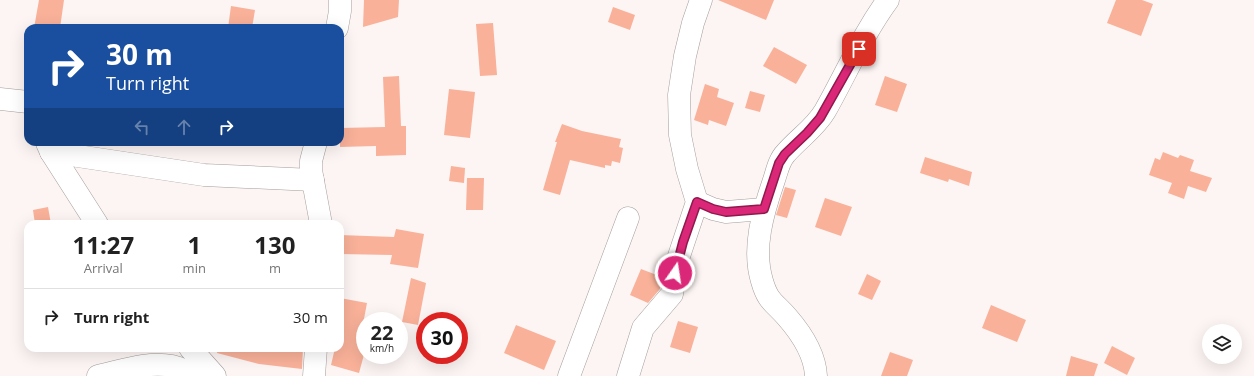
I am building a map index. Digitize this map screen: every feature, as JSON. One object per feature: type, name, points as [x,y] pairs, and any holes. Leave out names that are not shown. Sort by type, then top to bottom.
[{"type":"street","points":[[338,24],[340,0]]},
{"type":"street","points":[[628,376],[643,328],[672,294],[677,262],[697,202],[687,169],[680,135],[679,95],[685,56],[693,23],[701,0]]},
{"type":"street","points":[[816,376],[816,368],[807,345],[798,330],[765,293],[758,269],[758,243],[764,209],[779,163],[785,154],[820,118],[838,88],[877,15],[888,0]]},
{"type":"street","points":[[0,98],[24,101]]},
{"type":"street","points":[[315,146],[310,170],[320,220]]},
{"type":"street","points":[[48,147],[204,175],[313,180]]},
{"type":"street","points":[[48,147],[94,220]]},
{"type":"street","points":[[697,202],[713,209],[726,212],[764,209]]},
{"type":"street","points":[[569,376],[628,218]]},
{"type":"street","points":[[194,352],[215,376]]},
{"type":"street","points":[[314,376],[316,352]]},
{"type":"street","points":[[98,376],[147,365],[161,365],[173,366],[199,376]]},
{"type":"building","points":[[39,0],[64,0],[61,24],[35,24]]},
{"type":"building","points":[[364,0],[399,0],[398,17],[363,27]]},
{"type":"building","points":[[718,0],[774,0],[766,20]]},
{"type":"building","points":[[1116,0],[1142,0],[1153,4],[1141,36],[1107,23]]},
{"type":"building","points":[[231,6],[255,10],[253,24],[229,24]]},
{"type":"building","points":[[613,7],[635,15],[630,30],[608,22]]},
{"type":"building","points":[[493,23],[497,75],[480,76],[476,24]]},
{"type":"building","points":[[774,47],[807,65],[796,84],[763,66]]},
{"type":"building","points":[[399,76],[401,126],[406,126],[406,155],[376,156],[376,146],[340,147],[344,146],[344,128],[385,127],[383,77]]},
{"type":"building","points":[[885,76],[907,84],[897,112],[875,105]]},
{"type":"building","points":[[705,84],[719,89],[717,97],[734,103],[726,126],[709,120],[708,125],[694,120]]},
{"type":"building","points":[[449,89],[475,92],[470,138],[444,135]]},
{"type":"building","points":[[750,91],[765,95],[760,112],[745,108]]},
{"type":"building","points":[[562,124],[582,131],[621,139],[619,147],[623,148],[620,163],[612,161],[611,166],[605,165],[605,168],[570,160],[560,195],[543,190],[557,142],[555,142]]},
{"type":"building","points":[[1163,152],[1178,158],[1180,155],[1194,160],[1190,171],[1212,178],[1206,192],[1188,186],[1184,199],[1168,193],[1172,183],[1149,175],[1155,158],[1160,160]]},
{"type":"building","points":[[925,157],[972,172],[969,186],[949,179],[948,182],[920,173]]},
{"type":"building","points":[[451,166],[465,168],[464,183],[449,181]]},
{"type":"building","points":[[467,178],[484,178],[483,210],[466,210]]},
{"type":"building","points":[[785,187],[796,190],[787,218],[776,215]]},
{"type":"building","points":[[825,198],[852,207],[841,236],[815,227]]},
{"type":"building","points":[[48,207],[50,220],[34,220],[33,210]]},
{"type":"building","points":[[396,229],[424,234],[418,268],[390,264],[392,255],[344,254],[344,235],[394,237]]},
{"type":"building","points":[[641,269],[662,277],[660,289],[648,303],[630,295]]},
{"type":"building","points":[[867,274],[881,281],[872,300],[858,294]]},
{"type":"building","points":[[411,278],[426,283],[420,312],[416,312],[416,325],[408,323],[408,312],[404,312]]},
{"type":"building","points":[[344,299],[367,303],[365,312],[356,312],[356,364],[361,364],[359,373],[331,365],[334,352],[344,352]]},
{"type":"building","points":[[991,305],[1026,320],[1017,342],[982,328]]},
{"type":"building","points":[[678,321],[698,327],[690,353],[670,347]]},
{"type":"building","points":[[516,325],[556,341],[544,370],[504,353]]},
{"type":"building","points":[[1112,346],[1135,358],[1127,375],[1104,363]]},
{"type":"building","points":[[303,352],[302,369],[259,364],[217,353]]},
{"type":"building","points":[[890,352],[913,360],[907,376],[881,376]]},
{"type":"building","points":[[1071,356],[1098,364],[1094,376],[1066,376]]},
{"type":"route","points":[[675,273],[683,242],[697,202],[713,209],[726,212],[764,209],[779,163],[785,154],[820,118],[859,49]]}]
